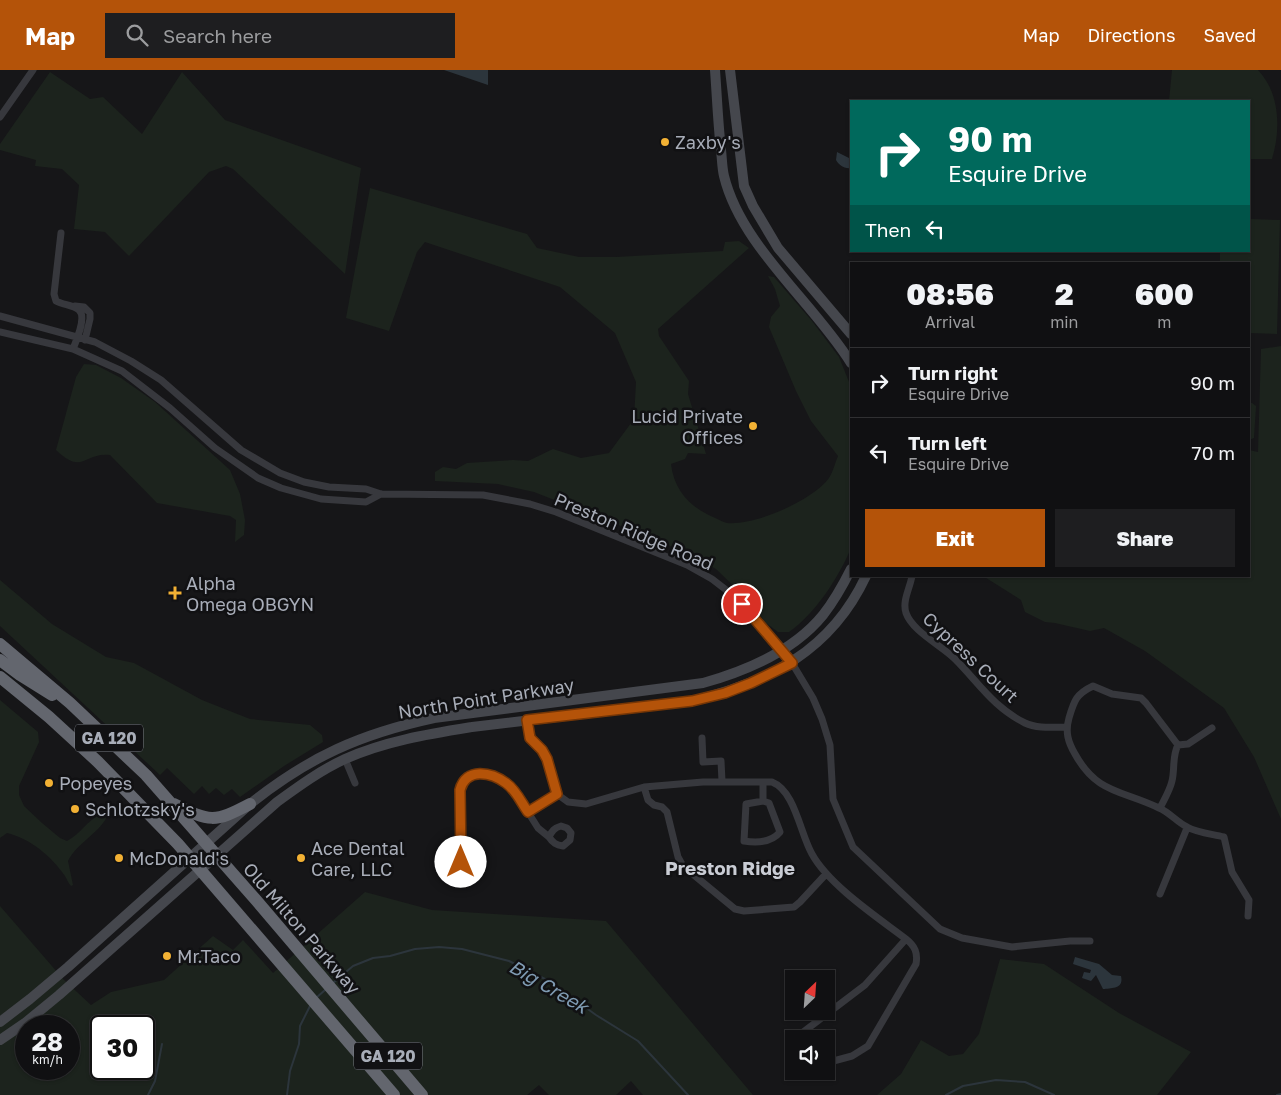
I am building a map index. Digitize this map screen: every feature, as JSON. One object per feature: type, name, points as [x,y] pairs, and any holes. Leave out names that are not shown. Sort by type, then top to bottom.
[{"type":"highway","name":"Old Milton Parkway","points":[[0,644],[70,702],[122,751],[168,800],[422,1095]]},
{"type":"highway","points":[[0,660],[48,693],[70,702]]},
{"type":"highway","name":"GA 120","points":[[0,677],[99,763],[190,858],[394,1095]]},
{"type":"highway","points":[[168,800],[196,814],[212,819],[229,815],[250,804]]},
{"type":"street","points":[[0,117],[33,70]]},
{"type":"street","points":[[714,70],[723,176],[733,202],[748,230],[766,256],[839,344],[850,361]]},
{"type":"street","points":[[730,70],[744,186],[753,206],[778,248],[850,333]]},
{"type":"street","points":[[61,233],[54,294],[56,301],[62,304],[84,307],[89,310],[90,319],[74,349]]},
{"type":"street","name":"Preston Ridge Road","points":[[0,316],[95,342],[131,361],[161,380],[241,450],[265,466],[304,482],[329,487],[366,489],[381,494],[483,495],[523,502],[556,512],[687,565],[712,579],[739,601],[792,663],[814,698],[830,745],[833,799],[853,847],[860,854],[940,929],[962,938],[1012,947],[1070,941],[1090,941]]},
{"type":"street","name":"Preston Ridge Road","points":[[0,332],[74,349],[122,372],[170,408],[215,448],[258,478],[295,493],[321,499],[366,502],[381,494]]},
{"type":"street","name":"North Point Parkway","points":[[0,1022],[53,980],[250,804],[288,775],[321,756],[369,736],[403,725],[443,717],[703,683],[740,672],[781,650],[800,637],[822,616],[837,595],[850,571]]},
{"type":"street","name":"North Point Parkway","points":[[0,1040],[59,995],[277,802],[303,782],[345,759],[409,738],[472,727],[692,701],[725,693],[792,663],[815,644],[839,619],[865,577]]},
{"type":"street","name":"Cypress Court","points":[[912,577],[905,600],[905,612],[910,622],[919,632],[937,643],[956,660],[988,696],[1011,716],[1028,724],[1067,727]]},
{"type":"street","points":[[1178,745],[1141,698],[1112,694],[1093,686],[1083,691],[1073,702],[1067,727],[1068,742],[1081,766],[1096,782],[1118,793],[1160,808],[1187,828],[1224,837],[1232,872],[1249,900],[1248,916]]},
{"type":"street","points":[[527,720],[530,738],[542,750],[547,759],[557,794],[568,802],[586,804],[644,787],[722,782],[772,782],[780,785],[800,823],[812,856],[826,874],[916,949],[916,964],[876,1035],[862,1052],[835,1061]]},
{"type":"street","points":[[1178,745],[1188,744],[1212,728]]},
{"type":"street","points":[[702,738],[703,762],[721,761],[722,782]]},
{"type":"street","points":[[1160,808],[1172,783],[1173,754],[1178,745]]},
{"type":"street","points":[[345,759],[355,784]]},
{"type":"street","points":[[461,862],[460,790],[464,781],[472,775],[485,773],[506,782],[514,790],[538,828],[549,837]]},
{"type":"street","points":[[763,782],[763,802]]},
{"type":"street","points":[[644,787],[648,800],[654,805],[662,807],[667,812],[682,866],[735,909],[744,911],[794,906],[826,874]]},
{"type":"street","points":[[528,812],[557,794]]},
{"type":"street","points":[[763,802],[770,803],[780,832],[775,838],[754,842],[744,841],[746,804],[763,802]]},
{"type":"street","points":[[1160,894],[1187,828]]},
{"type":"street","points":[[806,1030],[865,985],[906,939]]},
{"type":"shaded area","points":[[444,70],[488,70],[488,85]]},
{"type":"shaded area","points":[[1172,70],[1258,70],[1271,90],[1277,112],[1277,136],[1272,159],[1250,159],[1250,100],[1169,100]]},
{"type":"shaded area","points":[[50,72],[90,99],[103,97],[142,134],[182,72],[225,120],[361,168],[345,274],[233,169],[226,166],[209,172],[129,256],[105,232],[74,229],[79,185],[62,169],[35,166],[36,160],[0,150],[0,144]]},
{"type":"shaded area","points":[[837,152],[849,158],[850,168],[844,167],[836,160]]},
{"type":"shaded area","points":[[370,188],[527,234],[537,248],[579,257],[616,257],[723,251],[725,242],[739,241],[749,248],[658,329],[659,336],[689,381],[688,394],[706,454],[688,453],[685,459],[671,464],[673,473],[680,490],[690,503],[705,513],[727,523],[752,520],[782,510],[810,495],[829,478],[838,456],[811,421],[769,327],[771,317],[780,306],[775,289],[768,276],[774,277],[812,321],[839,357],[850,384],[850,550],[840,571],[817,605],[799,624],[789,632],[778,632],[766,623],[748,600],[716,569],[657,540],[534,492],[498,484],[435,481],[435,472],[443,467],[456,469],[467,463],[528,461],[553,449],[581,458],[609,453],[634,419],[636,382],[615,333],[560,287],[425,242],[417,252],[389,331],[346,318]]},
{"type":"shaded area","points":[[1250,219],[1280,220],[1277,334],[1250,333],[1250,262],[1220,262],[1220,252],[1250,252]]},
{"type":"shaded area","points":[[1281,346],[1281,819],[1254,757],[1224,708],[1145,651],[1104,628],[1090,631],[1045,622],[1025,612],[1021,600],[985,577],[1250,577],[1250,450],[1258,452],[1261,349]]},
{"type":"shaded area","points":[[84,364],[96,365],[121,378],[155,402],[230,470],[240,494],[245,520],[244,535],[235,542],[236,520],[230,516],[157,503],[110,455],[101,455],[78,462],[65,458],[56,450],[76,377]]},
{"type":"shaded area","points":[[1250,403],[1256,406],[1254,438],[1250,440]]},
{"type":"shaded area","points":[[0,580],[52,624],[106,657],[134,663],[202,700],[250,719],[310,725],[322,735],[323,742],[284,766],[240,797],[232,789],[224,795],[216,788],[209,794],[202,786],[194,794],[167,768],[160,775],[0,626]]},
{"type":"shaded area","points":[[0,700],[38,732],[39,742],[19,786],[19,795],[24,806],[60,838],[67,841],[101,814],[107,817],[98,829],[76,849],[68,861],[73,885],[71,886],[65,876],[40,849],[24,839],[7,833],[0,838]]},
{"type":"shaded area","points":[[365,892],[432,910],[606,921],[753,1095],[643,1095],[631,1081],[616,1095],[549,1095],[539,1085],[527,1095],[0,1095],[0,906],[64,980],[91,1005],[111,992],[164,980],[213,936],[233,950],[243,940],[273,973]]},
{"type":"shaded area","points":[[1075,957],[1099,964],[1112,975],[1121,976],[1121,983],[1113,988],[1103,989],[1096,975],[1091,981],[1082,978],[1084,972],[1090,973],[1091,970],[1073,964]]},
{"type":"shaded area","points":[[1000,959],[1044,964],[1119,1013],[1191,1052],[1157,1095],[877,1095],[901,1074],[921,1040],[949,1056],[963,1054],[979,1034]]},
{"type":"waterway","name":"Big Creek","points":[[333,983],[353,966],[373,958],[390,956],[415,949],[439,947],[462,949],[509,961],[549,981],[596,1015],[638,1041],[688,1095]]},
{"type":"waterway","name":"Big Creek","points":[[316,998],[325,990]]},
{"type":"waterway","name":"Big Creek","points":[[287,1095],[290,1071],[299,1044],[300,1026],[310,1006]]},
{"type":"waterway","points":[[148,1095],[155,1081],[162,1044]]},
{"type":"waterway","name":"Big Creek","points":[[946,1095],[963,1086],[996,1080],[1025,1082],[1054,1095]]},
{"type":"waterway","name":"Big Creek","points":[[1277,1095],[1281,1094]]},
{"type":"place","name":"Zaxby's","points":[[665,142]]},
{"type":"place","name":"Lucid Private Offices","points":[[753,426]]},
{"type":"place","name":"Alpha Omega OBGYN","points":[[175,593]]},
{"type":"place","name":"Popeyes","points":[[49,783]]},
{"type":"place","name":"Schlotzsky's","points":[[75,809]]},
{"type":"place","name":"McDonald's","points":[[119,858]]},
{"type":"place","name":"Ace Dental Care, LLC","points":[[301,858]]},
{"type":"place","name":"Mr.Taco","points":[[167,956]]},
{"type":"district","name":"Preston Ridge","points":[[730,867]]},
{"type":"route","points":[[461,862],[460,790],[464,781],[472,775],[485,773],[506,782],[514,790],[528,812],[557,794],[547,759],[542,750],[530,738],[527,720],[692,701],[725,693],[776,672],[792,663],[742,604]]}]
